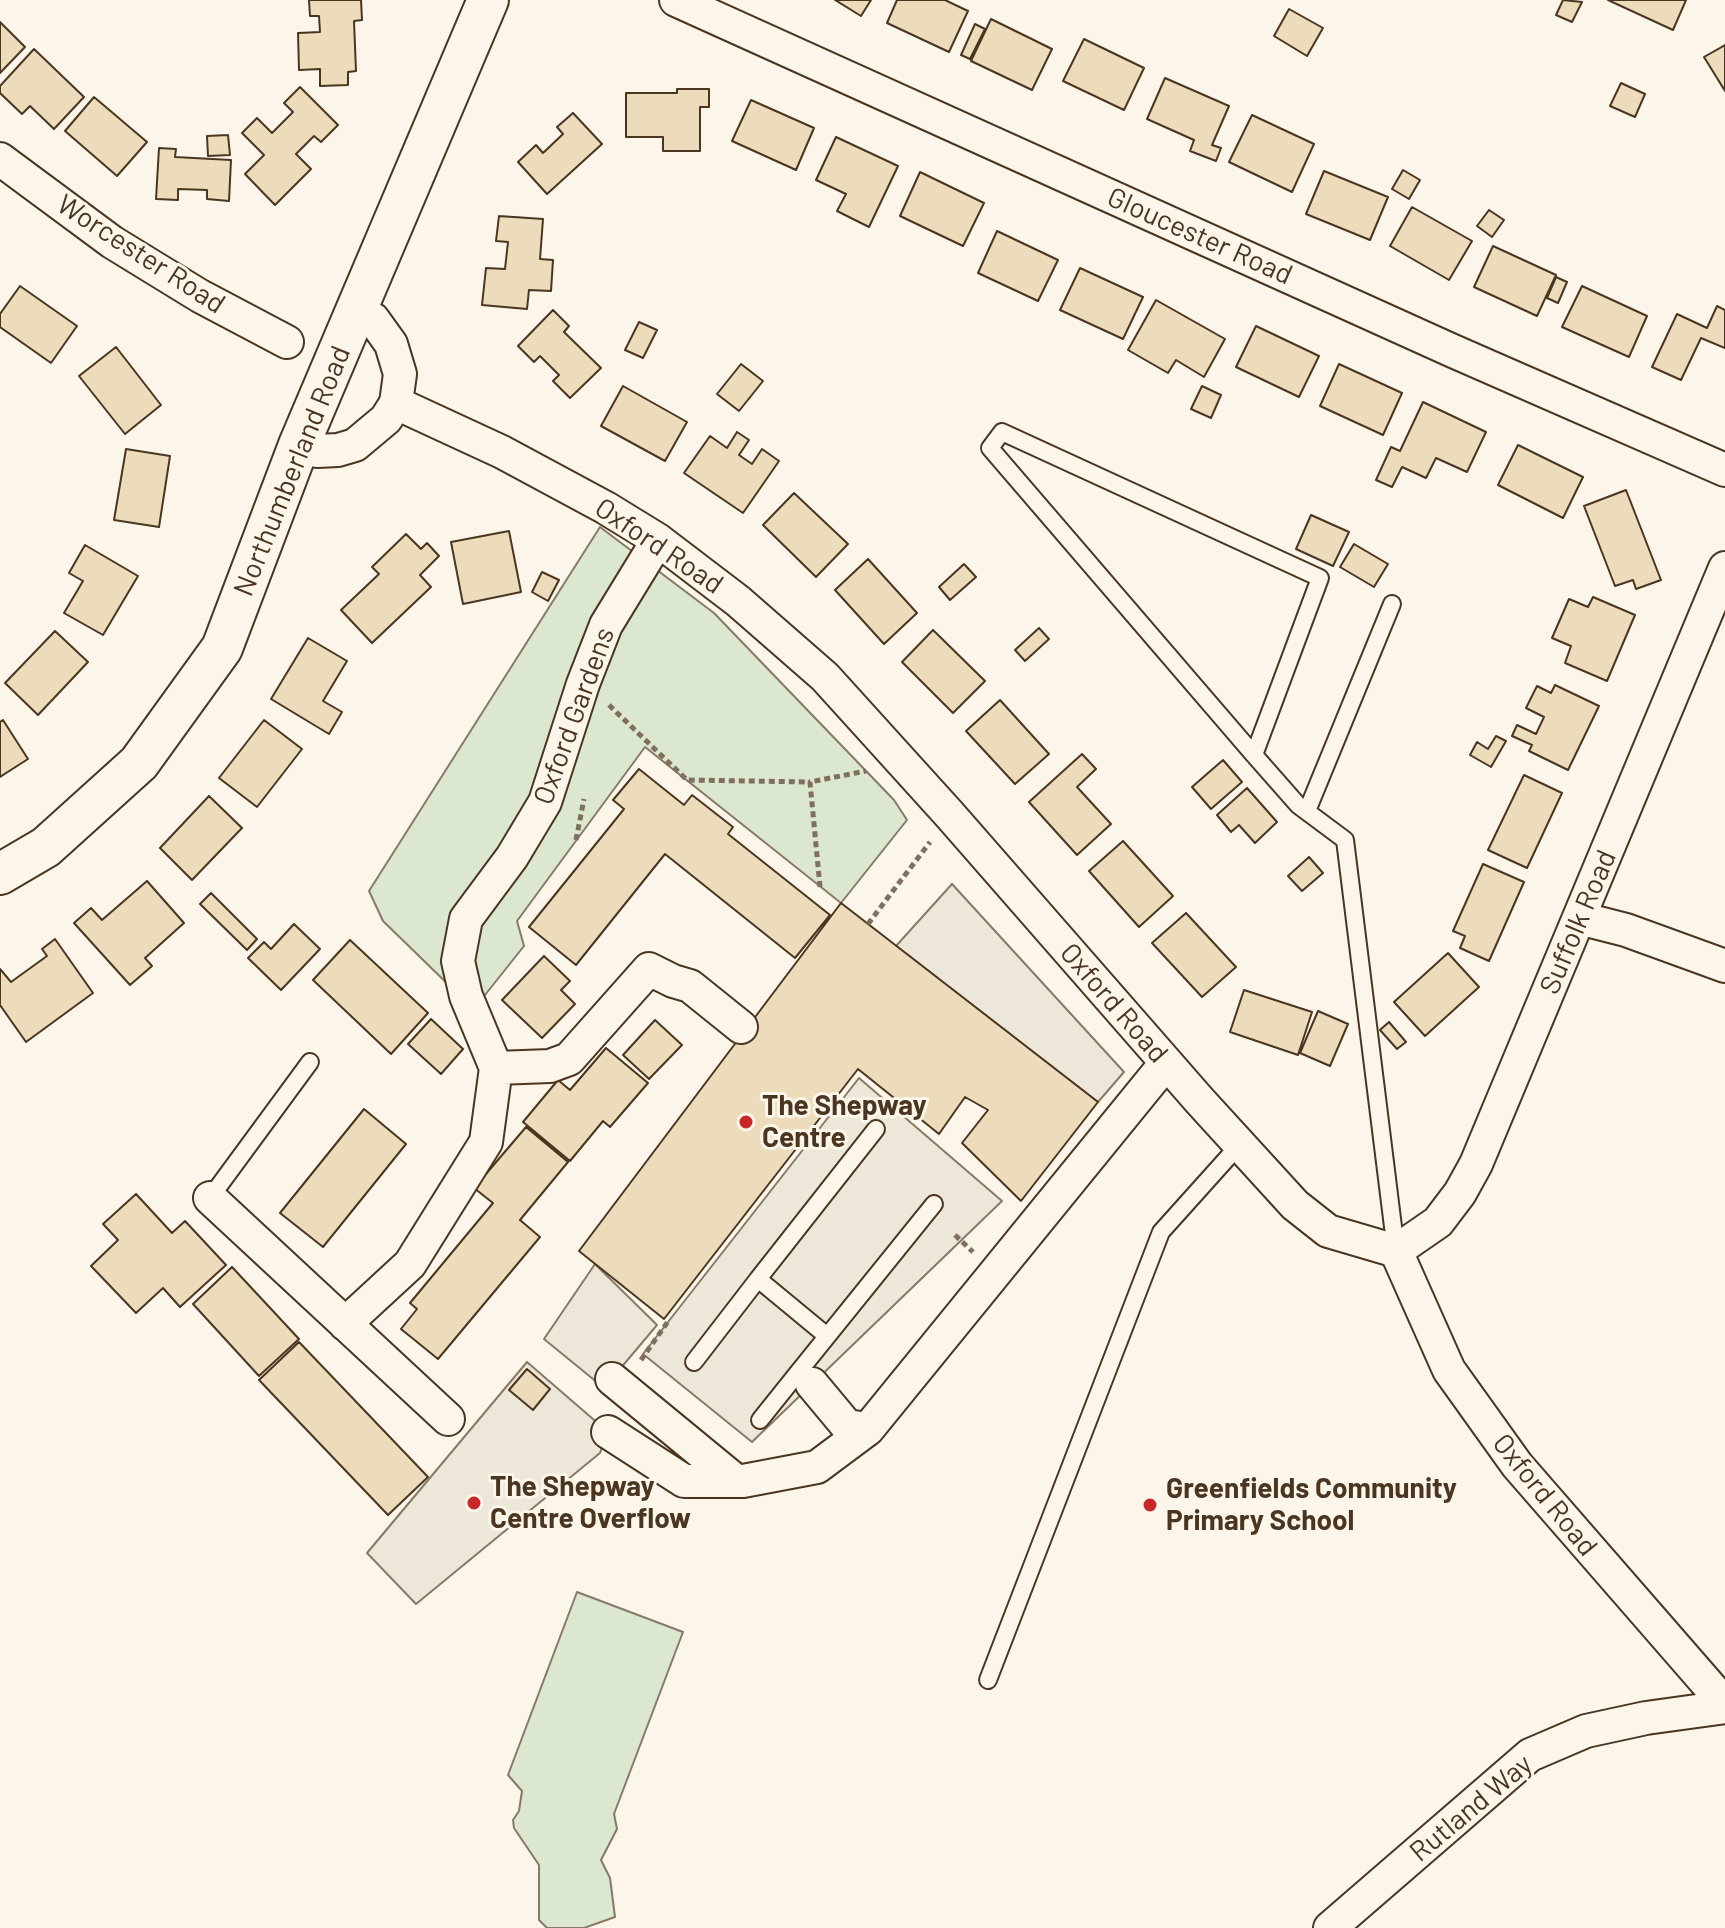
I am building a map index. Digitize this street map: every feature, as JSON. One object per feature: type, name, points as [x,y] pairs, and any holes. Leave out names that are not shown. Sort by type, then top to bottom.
[{"type":"street","name":"Northumberland Road","points":[[0,874],[46,847],[139,763],[222,648],[299,445],[488,0]]},
{"type":"street","name":"Gloucester Road","points":[[676,0],[1453,351],[1725,470]]},
{"type":"street","name":"Worcester Road","points":[[0,159],[112,242],[200,296],[287,342]]},
{"type":"street","points":[[299,445],[317,451],[355,445],[386,419],[396,403],[400,374],[391,344],[373,319],[355,311]]},
{"type":"street","name":"Oxford Road","points":[[396,403],[526,464],[658,540],[738,601],[825,677],[1295,1205],[1328,1231],[1396,1251],[1449,1370],[1517,1465],[1725,1706]]},
{"type":"street","name":"Oxford Gardens","points":[[496,1068],[466,996],[458,961],[466,919],[512,857],[545,802],[586,675],[606,625],[658,540]]},
{"type":"street","name":"Suffolk Road","points":[[1396,1251],[1438,1222],[1460,1193],[1476,1164],[1725,568]]},
{"type":"street","points":[[1579,918],[1626,930],[1725,966]]},
{"type":"street","points":[[345,1324],[410,1264],[486,1142],[496,1068],[550,1066],[569,1059],[649,969],[690,986],[741,1027]]},
{"type":"street","points":[[608,1432],[684,1481],[736,1481],[817,1467],[868,1429],[1166,1063]]},
{"type":"street","points":[[210,1198],[448,1419]]},
{"type":"street","points":[[806,1377],[847,1426],[868,1429]]},
{"type":"street","points":[[617,1383],[736,1481]]},
{"type":"street","name":"Rutland Way","points":[[1330,1928],[1530,1755],[1586,1731],[1725,1706]]},
{"type":"lane","points":[[1254,755],[1320,578],[1002,432],[990,448],[1254,755],[1307,811],[1345,840],[1396,1251]]},
{"type":"lane","points":[[1307,811],[1392,604]]},
{"type":"lane","points":[[210,1198],[310,1062]]},
{"type":"lane","points":[[694,1362],[876,1129]]},
{"type":"lane","points":[[988,1680],[1161,1232],[1240,1144]]},
{"type":"lane","points":[[760,1420],[806,1377],[827,1336],[934,1204]]},
{"type":"lane","points":[[758,1279],[827,1336]]},
{"type":"path","points":[[586,675],[604,700],[687,780],[810,782],[866,771]]},
{"type":"path","points":[[810,782],[820,887]]},
{"type":"path","points":[[868,924],[950,815]]},
{"type":"path","points":[[617,1383],[669,1320]]},
{"type":"green space","points":[[600,527],[714,613],[894,800],[907,820],[841,903],[645,747],[517,921],[524,946],[485,995],[457,993],[383,921],[369,891]]},
{"type":"green space","points":[[577,1592],[683,1632],[614,1814],[617,1829],[601,1860],[610,1878],[615,1917],[584,1928],[547,1928],[539,1920],[539,1865],[514,1828],[513,1820],[519,1811],[522,1791],[508,1775]]},
{"type":"shaded area","points":[[952,884],[1124,1072],[1098,1102],[896,946]]},
{"type":"shaded area","name":"The Shepway Centre","points":[[859,1078],[1002,1201],[752,1442],[643,1354]]},
{"type":"shaded area","points":[[595,1264],[657,1325],[604,1388],[544,1339]]},
{"type":"shaded area","name":"The Shepway Centre Overflow","points":[[527,1362],[608,1432],[600,1453],[416,1604],[367,1553]]},
{"type":"building","points":[[309,0],[361,0],[362,20],[354,21],[356,71],[348,72],[348,85],[320,86],[320,69],[299,70],[298,33],[320,32],[319,16],[310,16]]},
{"type":"building","points":[[835,0],[871,0],[861,16]]},
{"type":"building","points":[[897,0],[945,0],[968,11],[949,52],[887,23]]},
{"type":"building","points":[[1563,0],[1582,2],[1572,22],[1556,15]]},
{"type":"building","points":[[1608,0],[1686,0],[1673,30]]},
{"type":"building","points":[[1289,9],[1323,28],[1307,56],[1274,36]]},
{"type":"building","points":[[991,19],[1052,49],[1032,90],[971,61]]},
{"type":"building","points":[[0,22],[25,47],[0,73]]},
{"type":"building","points":[[975,24],[985,29],[970,59],[961,55]]},
{"type":"building","points":[[1084,39],[1144,68],[1124,110],[1063,81]]},
{"type":"building","points":[[1725,45],[1725,91],[1704,57]]},
{"type":"building","points":[[34,49],[84,97],[54,129],[30,106],[22,114],[0,93],[0,86]]},
{"type":"building","points":[[1165,78],[1229,106],[1212,145],[1221,148],[1216,161],[1190,151],[1194,140],[1147,119]]},
{"type":"building","points":[[1621,83],[1645,94],[1635,117],[1610,106]]},
{"type":"building","points":[[300,87],[338,125],[321,142],[314,136],[296,154],[311,169],[275,205],[245,174],[264,155],[242,133],[257,118],[272,133],[293,112],[284,103]]},
{"type":"building","points":[[677,89],[709,89],[709,107],[700,107],[700,151],[663,151],[663,137],[626,137],[626,93],[677,93]]},
{"type":"building","points":[[94,97],[147,142],[117,176],[65,131]]},
{"type":"building","points":[[751,100],[814,128],[796,170],[732,141]]},
{"type":"building","points":[[573,113],[602,144],[547,194],[518,162],[536,145],[543,153],[563,134],[557,127]]},
{"type":"building","points":[[1252,115],[1314,144],[1292,192],[1229,162]]},
{"type":"building","points":[[228,135],[230,155],[208,156],[207,136]]},
{"type":"building","points":[[836,137],[898,166],[869,227],[837,211],[846,194],[816,180]]},
{"type":"building","points":[[159,148],[176,149],[175,157],[231,160],[229,201],[207,199],[207,190],[178,189],[178,200],[156,199]]},
{"type":"building","points":[[1403,170],[1420,180],[1409,199],[1392,189]]},
{"type":"building","points":[[1324,171],[1388,197],[1370,240],[1306,214]]},
{"type":"building","points":[[920,172],[984,203],[963,246],[900,216]]},
{"type":"building","points":[[1412,207],[1472,241],[1449,280],[1390,246]]},
{"type":"building","points":[[1489,210],[1504,220],[1492,237],[1477,226]]},
{"type":"building","points":[[499,216],[543,219],[540,259],[553,260],[551,291],[529,290],[527,309],[482,305],[486,268],[505,269],[508,242],[496,241]]},
{"type":"building","points":[[997,231],[1058,260],[1038,301],[978,273]]},
{"type":"building","points":[[1493,246],[1556,275],[1537,316],[1474,287]]},
{"type":"building","points":[[1080,268],[1143,297],[1123,339],[1060,310]]},
{"type":"building","points":[[1556,277],[1567,282],[1558,303],[1547,298]]},
{"type":"building","points":[[20,286],[77,326],[51,363],[0,327],[0,314]]},
{"type":"building","points":[[1582,286],[1647,316],[1629,357],[1562,327]]},
{"type":"building","points":[[1156,300],[1225,339],[1204,377],[1176,360],[1168,373],[1128,350]]},
{"type":"building","points":[[1717,306],[1725,310],[1725,348],[1701,338],[1681,380],[1652,367],[1677,314],[1707,328]]},
{"type":"building","points":[[553,310],[569,326],[564,332],[601,368],[570,398],[553,381],[559,375],[540,356],[534,362],[518,346]]},
{"type":"building","points":[[639,322],[657,330],[643,358],[625,350]]},
{"type":"building","points":[[1256,326],[1319,356],[1299,397],[1236,367]]},
{"type":"building","points":[[116,347],[161,405],[125,434],[79,376]]},
{"type":"building","points":[[741,364],[763,381],[739,411],[717,394]]},
{"type":"building","points":[[1339,364],[1402,393],[1383,435],[1320,406]]},
{"type":"building","points":[[623,386],[687,422],[665,461],[601,426]]},
{"type":"building","points":[[1202,386],[1221,395],[1211,418],[1191,409]]},
{"type":"building","points":[[1423,402],[1486,432],[1467,472],[1436,458],[1426,478],[1402,467],[1392,487],[1376,480],[1391,447],[1400,451]]},
{"type":"building","points":[[737,432],[749,440],[739,455],[752,464],[762,449],[779,461],[743,513],[684,473],[710,436],[727,448]]},
{"type":"building","points":[[1518,445],[1583,477],[1563,518],[1498,485]]},
{"type":"building","points":[[126,449],[170,456],[159,527],[114,520]]},
{"type":"building","points":[[1626,490],[1661,580],[1636,589],[1633,580],[1615,586],[1584,506]]},
{"type":"building","points":[[794,493],[848,544],[816,577],[763,525]]},
{"type":"building","points":[[1311,515],[1349,532],[1333,566],[1296,549]]},
{"type":"building","points":[[509,531],[521,592],[463,604],[451,542]]},
{"type":"building","points":[[406,534],[421,549],[427,543],[439,556],[420,575],[431,587],[372,643],[341,610],[379,574],[372,567]]},
{"type":"building","points":[[1354,544],[1388,564],[1374,587],[1340,567]]},
{"type":"building","points":[[85,545],[138,576],[103,635],[64,613],[83,581],[69,573]]},
{"type":"building","points":[[868,559],[917,613],[884,644],[835,590]]},
{"type":"building","points":[[964,564],[976,577],[950,600],[939,587]]},
{"type":"building","points":[[542,572],[559,580],[548,601],[532,592]]},
{"type":"building","points":[[1593,597],[1635,615],[1607,681],[1565,663],[1571,646],[1552,638],[1569,599],[1588,607]]},
{"type":"building","points":[[1039,628],[1049,639],[1025,661],[1015,650]]},
{"type":"building","points":[[933,630],[985,681],[953,713],[902,662]]},
{"type":"building","points":[[55,631],[88,662],[38,715],[5,683]]},
{"type":"building","points":[[308,638],[347,661],[323,701],[342,712],[329,734],[271,699]]},
{"type":"building","points":[[1555,685],[1599,706],[1568,770],[1529,751],[1532,745],[1512,736],[1517,725],[1536,734],[1544,717],[1526,708],[1537,686],[1551,693]]},
{"type":"building","points":[[1000,700],[1049,754],[1015,784],[966,731]]},
{"type":"building","points":[[3,720],[28,759],[0,777],[0,722]]},
{"type":"building","points":[[264,720],[302,749],[257,807],[219,778]]},
{"type":"building","points":[[1496,736],[1506,741],[1491,767],[1470,755],[1477,742],[1488,749]]},
{"type":"building","points":[[1082,754],[1096,769],[1077,787],[1111,824],[1077,855],[1029,802]]},
{"type":"building","points":[[1223,760],[1242,782],[1211,809],[1192,787]]},
{"type":"building","points":[[639,769],[684,805],[692,795],[733,827],[728,834],[830,915],[795,958],[665,854],[576,965],[529,927],[624,809],[613,800]]},
{"type":"building","points":[[1524,775],[1562,793],[1527,868],[1488,850]]},
{"type":"building","points":[[1247,788],[1277,822],[1255,843],[1239,825],[1231,832],[1217,815]]},
{"type":"building","points":[[209,796],[242,828],[192,880],[160,848]]},
{"type":"building","points":[[1123,841],[1173,896],[1139,927],[1089,871]]},
{"type":"building","points":[[1309,857],[1323,873],[1302,891],[1288,876]]},
{"type":"building","points":[[1483,864],[1524,882],[1489,961],[1460,948],[1465,936],[1453,931]]},
{"type":"building","points":[[147,881],[184,923],[145,958],[152,966],[130,985],[74,923],[91,908],[102,920]]},
{"type":"building","points":[[211,893],[257,939],[247,950],[200,904]]},
{"type":"building","name":"The Shepway Centre","points":[[841,903],[1098,1102],[1021,1201],[962,1143],[988,1110],[965,1097],[939,1134],[858,1069],[664,1319],[579,1251]]},
{"type":"building","points":[[1186,913],[1236,967],[1202,997],[1152,943]]},
{"type":"building","points":[[294,924],[320,949],[281,990],[248,958],[264,942],[271,949]]},
{"type":"building","points":[[55,939],[93,993],[26,1042],[0,1005],[0,969],[11,982],[47,956],[42,949]]},
{"type":"building","points":[[350,940],[428,1013],[391,1054],[313,980]]},
{"type":"building","points":[[1448,953],[1479,987],[1425,1036],[1394,1002]]},
{"type":"building","points":[[544,956],[570,981],[561,990],[575,1004],[542,1038],[502,1000]]},
{"type":"building","points":[[1244,990],[1312,1012],[1298,1055],[1230,1032]]},
{"type":"building","points":[[1318,1011],[1348,1024],[1330,1066],[1300,1053]]},
{"type":"building","points":[[431,1019],[463,1049],[441,1074],[408,1044]]},
{"type":"building","points":[[655,1020],[682,1045],[649,1079],[623,1055]]},
{"type":"building","points":[[1389,1022],[1406,1042],[1397,1049],[1380,1030]]},
{"type":"building","points":[[606,1048],[648,1083],[610,1127],[603,1121],[570,1161],[523,1122],[558,1080],[570,1090]]},
{"type":"building","points":[[364,1109],[406,1144],[323,1247],[280,1213]]},
{"type":"building","points":[[526,1127],[568,1162],[520,1220],[540,1237],[438,1359],[401,1329],[417,1309],[410,1303],[493,1203],[474,1188]]},
{"type":"building","points":[[136,1194],[172,1233],[185,1221],[226,1265],[180,1307],[163,1288],[136,1313],[91,1266],[118,1240],[103,1224]]},
{"type":"building","points":[[232,1267],[299,1339],[259,1376],[193,1304]]},
{"type":"building","points":[[299,1342],[428,1477],[388,1515],[259,1380]]},
{"type":"building","points":[[527,1369],[550,1389],[533,1410],[509,1390]]},
{"type":"place","name":"The Shepway Centre","points":[[746,1122]]},
{"type":"place","name":"The Shepway Centre Overflow","points":[[474,1503]]},
{"type":"place","name":"Greenfields Community Primary School","points":[[1150,1505]]}]
